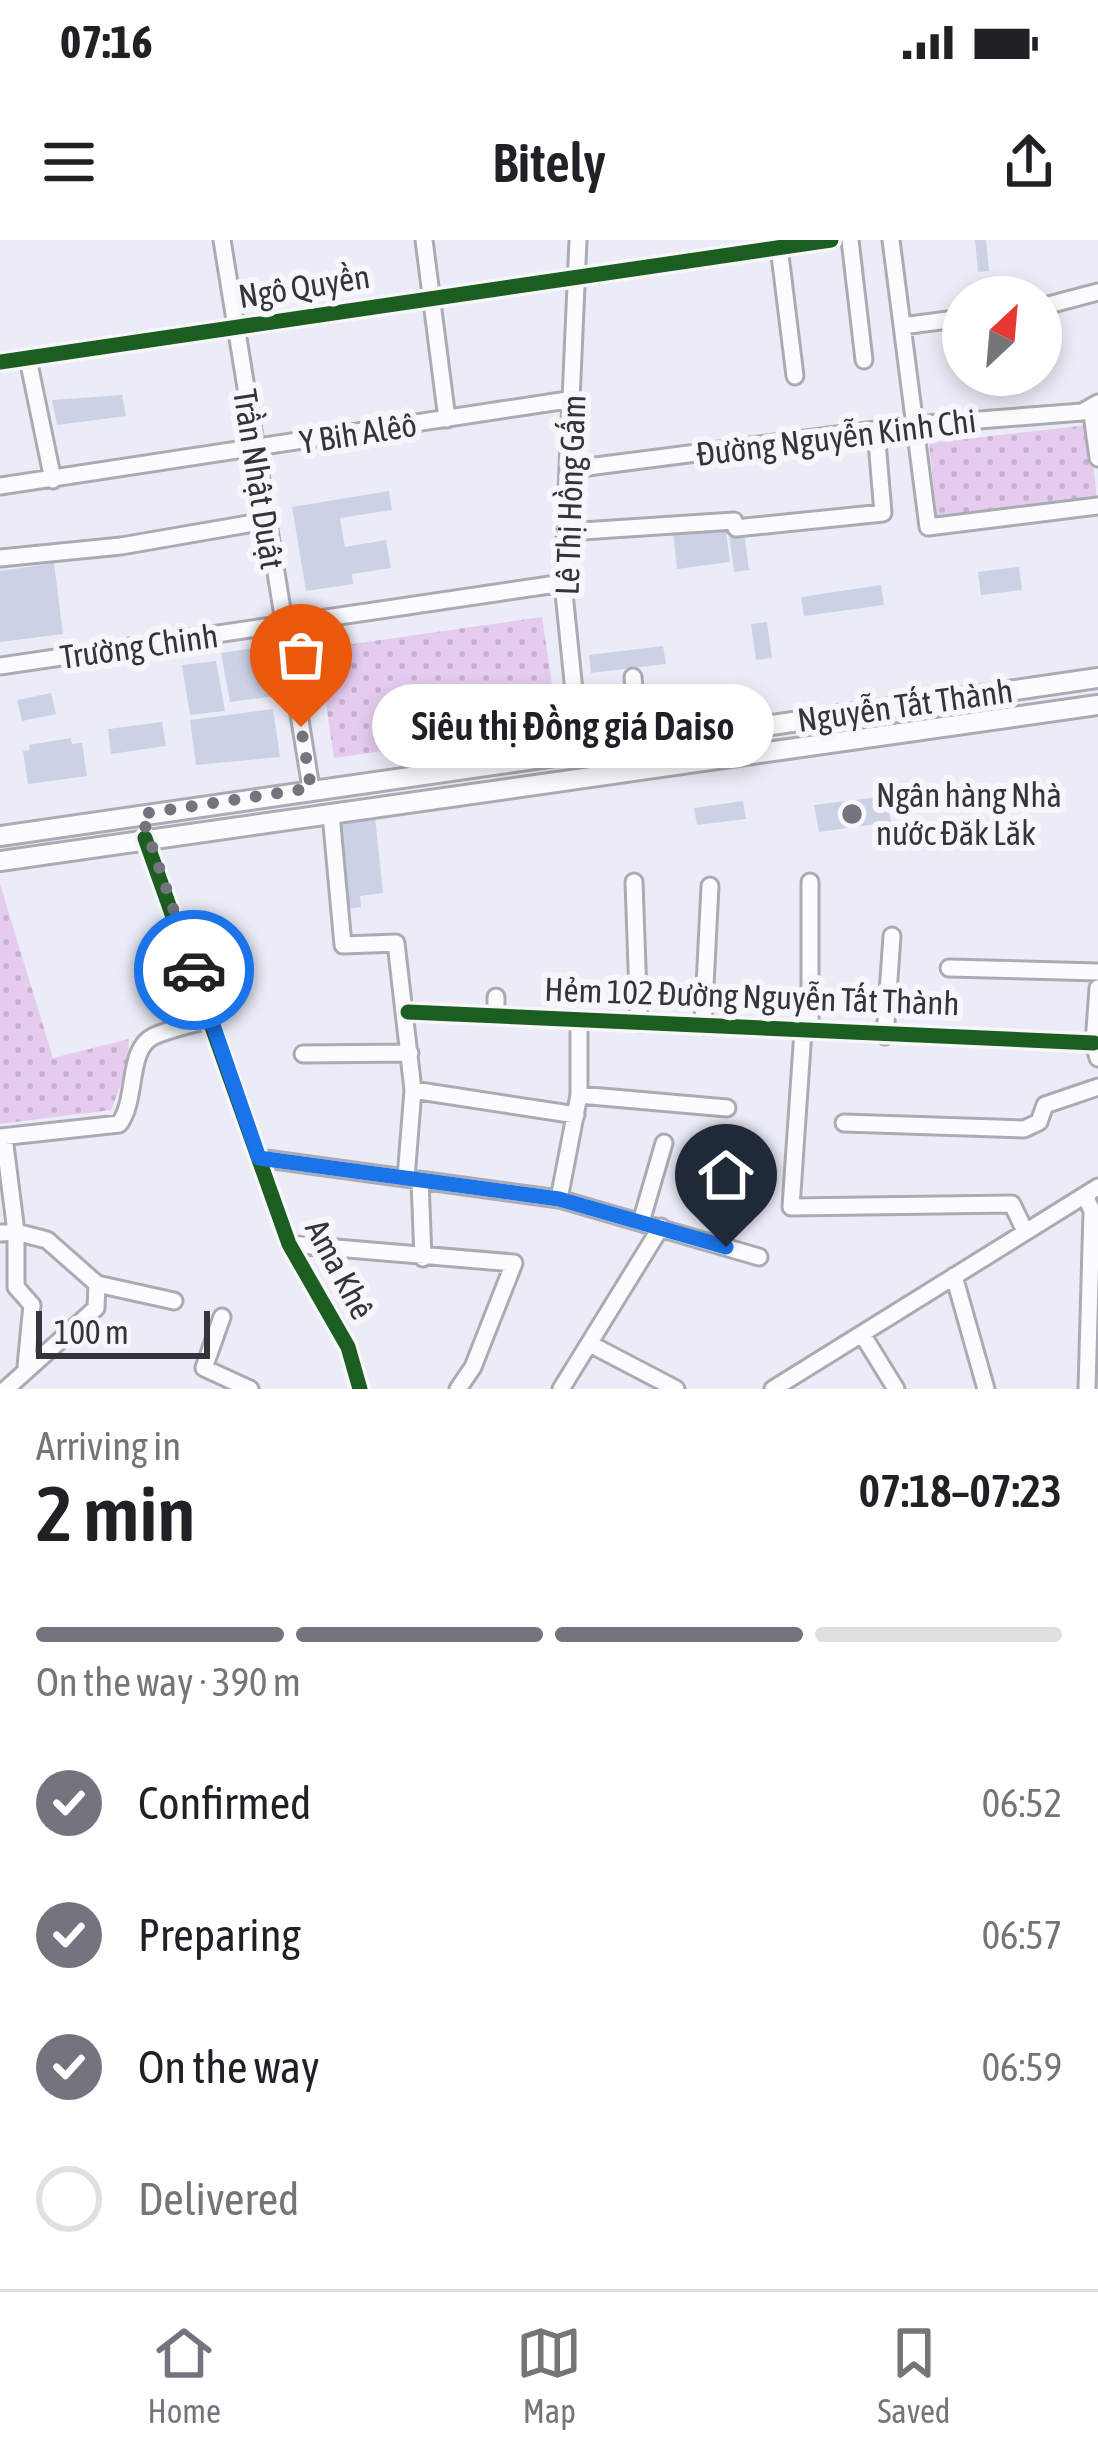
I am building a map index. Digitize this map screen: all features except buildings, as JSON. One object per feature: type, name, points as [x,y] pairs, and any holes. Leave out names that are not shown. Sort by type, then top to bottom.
[{"type":"main road","name":"Nguyễn Tất Thành","points":[[0,836],[1098,678]]},
{"type":"main road","name":"Nguyễn Tất Thành","points":[[0,861],[1098,705]]},
{"type":"main road","points":[[141,814],[146,838]]},
{"type":"street","name":"Trần Nhật Duật","points":[[222,240],[252,449],[311,788]]},
{"type":"street","points":[[424,240],[447,419]]},
{"type":"street","name":"Lê Thị Hồng Gấm","points":[[578,240],[572,469],[563,583],[580,749]]},
{"type":"street","name":"Ngô Quyền","points":[[0,362],[831,240]]},
{"type":"street","points":[[850,240],[865,361]]},
{"type":"street","points":[[891,240],[928,527],[1098,506]]},
{"type":"street","points":[[779,248],[795,376]]},
{"type":"street","points":[[1062,301],[1098,292]]},
{"type":"street","points":[[902,326],[942,320]]},
{"type":"street","points":[[28,359],[53,480]]},
{"type":"street","name":"Y Bih Alêô","points":[[0,486],[574,399]]},
{"type":"street","points":[[1094,405],[1098,458]]},
{"type":"street","name":"Đường Nguyễn Kinh Chi","points":[[572,469],[1094,405]]},
{"type":"street","points":[[567,532],[734,521],[736,528],[884,513],[876,430]]},
{"type":"street","points":[[0,558],[121,546],[265,521]]},
{"type":"street","name":"Trường Chinh","points":[[0,666],[563,583]]},
{"type":"street","points":[[633,677],[639,741]]},
{"type":"street","points":[[331,814],[344,945],[396,943],[408,1012],[413,1179],[423,1258]]},
{"type":"street","name":"Ama Khê","points":[[146,838],[289,1244],[348,1347],[360,1389]]},
{"type":"street","points":[[634,882],[639,1023]]},
{"type":"street","points":[[810,882],[806,1031],[791,1208],[1012,1204],[1025,1231]]},
{"type":"street","points":[[703,1026],[710,886]]},
{"type":"street","points":[[885,1036],[892,936]]},
{"type":"street","points":[[949,968],[1098,972]]},
{"type":"street","points":[[1096,1050],[1098,988]]},
{"type":"street","points":[[496,997],[496,1016]]},
{"type":"street","name":"Hẻm 102 Đường Nguyễn Tất Thành","points":[[408,1012],[885,1036],[1000,1034],[1096,1050]]},
{"type":"street","points":[[26,1366],[32,1305],[16,1287],[2,1137],[119,1124],[131,1109],[140,1048],[151,1037],[212,1019]]},
{"type":"street","points":[[559,1199],[579,1095],[579,1020]]},
{"type":"street","points":[[303,1054],[410,1052]]},
{"type":"street","points":[[844,1123],[1024,1129],[1040,1122],[1045,1105],[1098,1087]]},
{"type":"street","points":[[413,1090],[576,1115]]},
{"type":"street","points":[[579,1095],[728,1108]]},
{"type":"street","points":[[641,1222],[664,1143]]},
{"type":"street","points":[[259,1158],[559,1199],[759,1257]]},
{"type":"street","points":[[773,1389],[801,1382],[862,1334],[1092,1191]]},
{"type":"street","points":[[1087,1389],[1094,1357],[1092,1191]]},
{"type":"street","points":[[562,1389],[661,1227]]},
{"type":"street","points":[[8,1232],[47,1240],[97,1284],[174,1300]]},
{"type":"street","points":[[289,1244],[514,1264],[473,1367],[458,1389]]},
{"type":"street","points":[[954,1276],[986,1389]]},
{"type":"street","points":[[6,1389],[26,1366],[96,1308],[97,1284]]},
{"type":"street","points":[[222,1317],[204,1368],[250,1389]]},
{"type":"street","points":[[862,1334],[896,1389]]},
{"type":"street","points":[[590,1344],[670,1386]]},
{"type":"shaded area","points":[[1089,425],[1097,499],[937,517],[929,443]]},
{"type":"shaded area","points":[[542,617],[558,726],[334,758],[318,649]]},
{"type":"shaded area","points":[[0,884],[53,1058],[129,1039],[127,1068],[111,1110],[0,1124]]},
{"type":"cycle path","points":[[0,362],[831,240]]},
{"type":"cycle path","points":[[145,838],[289,1244],[348,1347],[360,1389]]},
{"type":"cycle path","points":[[408,1012],[1094,1043]]},
{"type":"way so far","points":[[194,970],[141,814],[311,788],[301,727]]},
{"type":"place","name":"Siêu thị Đồng giá Daiso","points":[[301,727]]},
{"type":"place","name":"Ngân hàng Nhà nước Đăk Lăk","points":[[852,814]]},
{"type":"route","points":[[194,970],[259,1158],[559,1199],[726,1247]]}]
